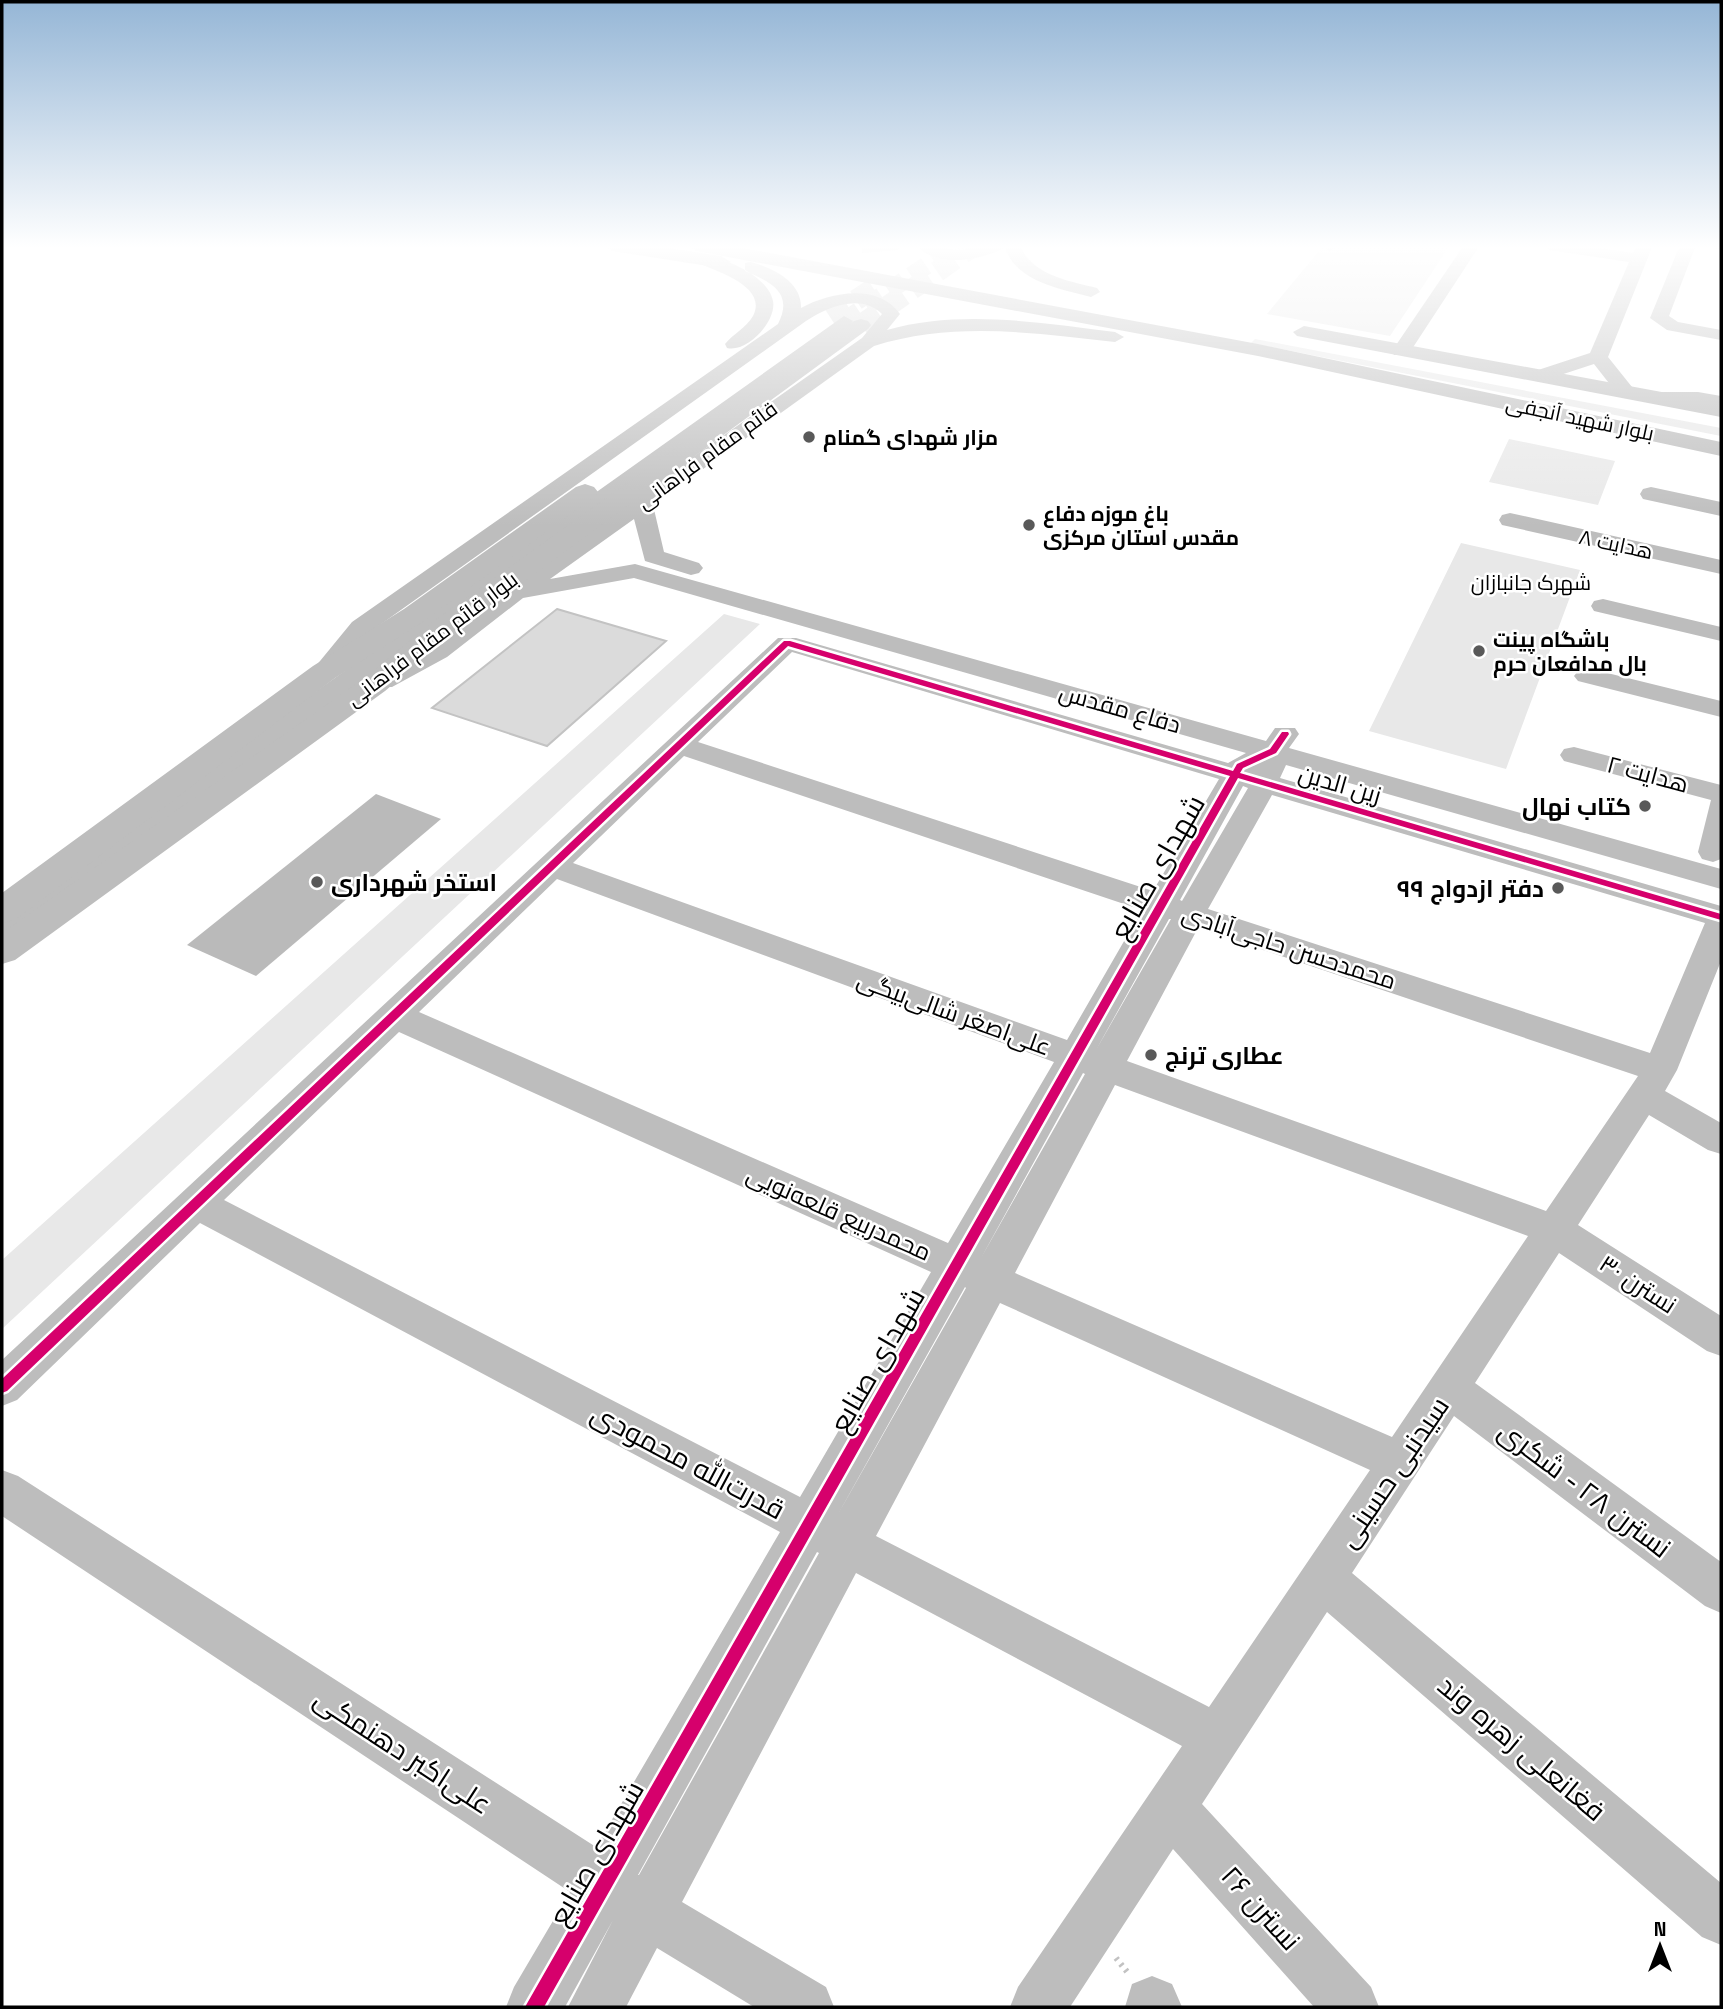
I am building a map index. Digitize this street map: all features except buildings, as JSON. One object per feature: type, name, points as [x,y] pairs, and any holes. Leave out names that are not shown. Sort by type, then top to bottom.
[{"type":"main road","name":"بلوار قائم مقام فراهانی","points":[[4,932],[324,671],[414,615],[832,339]]},
{"type":"main road","name":"بلوار قائم مقام فراهانی","points":[[4,932],[374,685],[444,628],[834,339]]},
{"type":"main road","points":[[1124,339],[1306,374],[1464,392]]},
{"type":"main road","name":"بلوار شهید آنجفی","points":[[1198,339],[1464,392],[1721,449]]},
{"type":"main road","name":"بلوار شهید آنجفی","points":[[1277,339],[1721,422]]},
{"type":"main road","points":[[1337,339],[1721,410]]},
{"type":"street","points":[[468,552],[477,525],[738,339]]},
{"type":"street","points":[[324,671],[361,627],[768,339]]},
{"type":"street","points":[[4,932],[80,873],[833,339]]},
{"type":"street","name":"قائم مقام فراهانی","points":[[374,685],[438,652],[641,502],[836,339]]},
{"type":"street","points":[[1401,351],[1409,339]]},
{"type":"street","points":[[1539,376],[1598,357],[1606,339]]},
{"type":"street","points":[[1598,357],[1626,392]]},
{"type":"street","points":[[1655,398],[1698,398],[1721,402]]},
{"type":"street","points":[[1651,494],[1721,509]]},
{"type":"street","points":[[641,502],[644,564]]},
{"type":"street","name":"هدایت ۸","points":[[1510,520],[1721,567]]},
{"type":"street","name":"دفاع مقدس","points":[[516,592],[644,564],[1264,761],[1719,862]]},
{"type":"street","points":[[1603,606],[1721,634]]},
{"type":"street","name":"زین الدین","points":[[679,745],[787,643],[1264,761],[1721,917]]},
{"type":"street","points":[[1587,676],[1721,709]]},
{"type":"street","points":[[2,1387],[679,745]]},
{"type":"street","name":"محمدحسن حاجی‌آبادی","points":[[679,745],[1176,909],[1651,1082],[1721,1140]]},
{"type":"street","name":"هدایت ۲","points":[[1574,755],[1721,794]]},
{"type":"street","name":"شهدای صنایع","points":[[596,2007],[847,1545],[974,1273],[1176,909],[1264,761]]},
{"type":"street","points":[[1719,862],[1721,806]]},
{"type":"street","name":"علی‌اصغر شالی‌بیگی","points":[[551,866],[1555,1230]]},
{"type":"street","name":"سیدنبی حسینی","points":[[1038,2007],[1651,1082],[1713,971],[1721,923]]},
{"type":"street","name":"محمدربیع قلعه‌نویی","points":[[393,1015],[1400,1462]]},
{"type":"street","name":"قدرت‌الله محمودی","points":[[196,1203],[1217,1738]]},
{"type":"street","name":"نسترن ۳۰","points":[[1555,1230],[1721,1338]]},
{"type":"street","name":"شهدای صنایع","points":[[534,2007],[809,1525],[974,1273]]},
{"type":"street","name":"نسترن ۲۸ - شکری","points":[[1449,1388],[1721,1590]]},
{"type":"street","name":"علی‌اکبر دهنمکی","points":[[2,1491],[648,1912],[806,2007]]},
{"type":"street","name":"فغانعلی زهره وند","points":[[1323,1578],[1721,1918]]},
{"type":"street","name":"نسترن ۲۶","points":[[1171,1808],[1350,2007]]},
{"type":"path","points":[[1091,1925],[1153,2006]]},
{"type":"shaded area","points":[[1255,339],[1721,428],[1721,436],[1251,343]]},
{"type":"shaded area","points":[[1509,439],[1615,461],[1598,505],[1489,482]]},
{"type":"shaded area","name":"باشگاه پینت بال مدافعان حرم","points":[[1461,543],[1580,570],[1506,769],[1369,731]]},
{"type":"shaded area","points":[[724,614],[760,624],[2,1329],[2,1260]]},
{"type":"shaded area","name":"استخر شهرداری","points":[[376,794],[441,819],[256,976],[187,945]]},
{"type":"cycle path","points":[[2,1387],[787,643],[1721,917]]},
{"type":"cycle path","points":[[534,2007],[1240,766],[1273,751],[1285,734]]},
{"type":"place","name":"مزار شهدای گمنام","points":[[809,437]]},
{"type":"place","name":"باغ موزه دفاع مقدس استان مرکزی","points":[[1029,525]]},
{"type":"place","name":"باشگاه پینت بال مدافعان حرم","points":[[1479,651]]},
{"type":"place","name":"کتاب نهال","points":[[1645,806]]},
{"type":"place","name":"استخر شهرداری","points":[[317,882]]},
{"type":"place","name":"دفتر ازدواج ۹۹","points":[[1558,888]]},
{"type":"place","name":"عطاری ترنج","points":[[1151,1055]]},
{"type":"district","name":"شهرک جانبازان","points":[[1531,582]]}]
